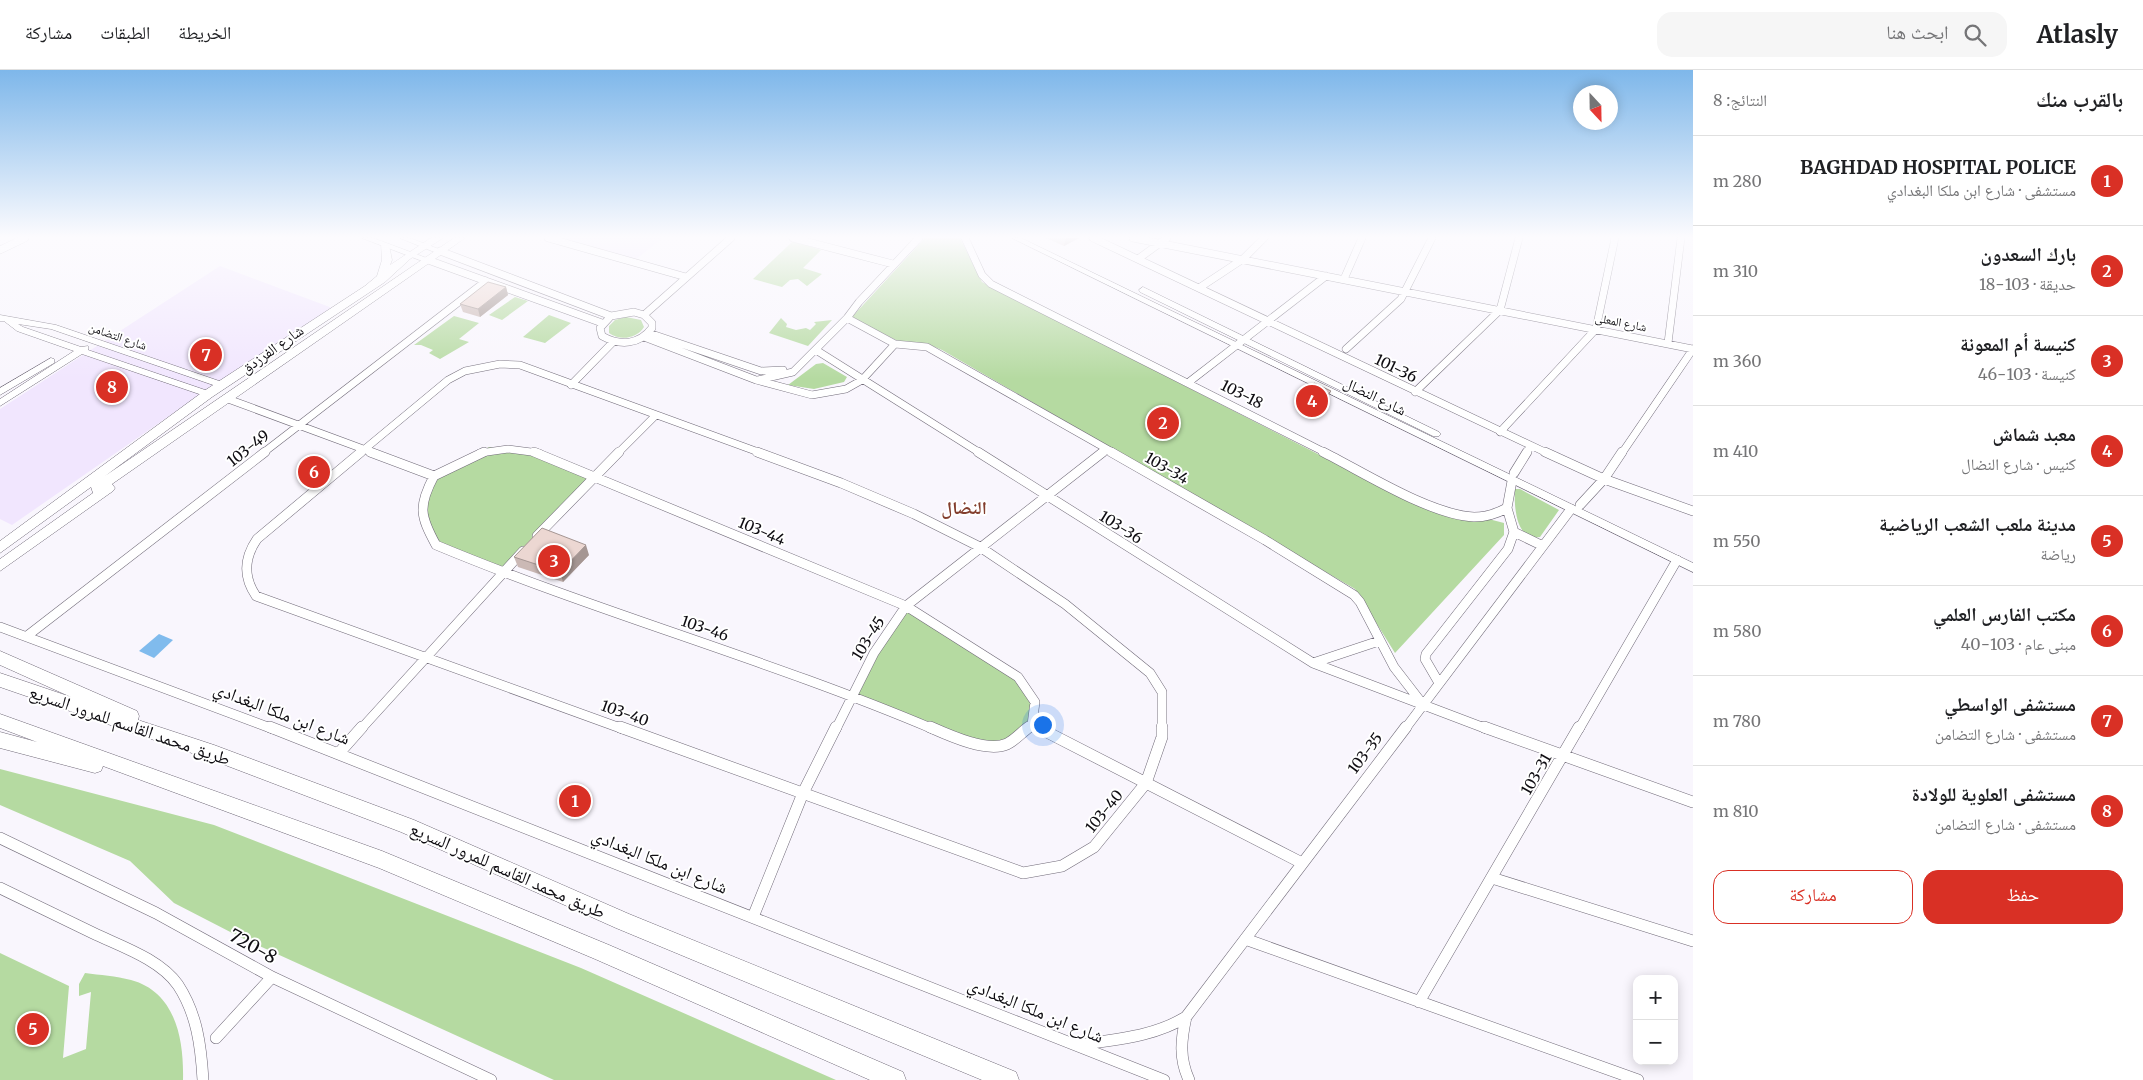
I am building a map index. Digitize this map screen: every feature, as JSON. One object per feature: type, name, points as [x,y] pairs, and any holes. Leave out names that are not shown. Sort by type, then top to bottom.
[{"type":"highway","points":[[4,658],[214,753]]},
{"type":"highway","name":"طريق محمد القاسم للمرور السريع","points":[[0,680],[214,753],[408,826],[623,921],[1008,1080]]},
{"type":"highway","points":[[0,721],[382,860],[602,952],[895,1080]]},
{"type":"highway","points":[[0,740],[186,790]]},
{"type":"main road","name":"شارع الفرزدق","points":[[220,394],[373,285]]},
{"type":"main road","points":[[372,299],[384,285]]},
{"type":"main road","name":"شارع الفرزدق","points":[[220,394],[278,361],[392,285]]},
{"type":"main road","name":"شارع النضال","points":[[1118,285],[1241,342]]},
{"type":"main road","name":"شارع النضال","points":[[1127,285],[1513,477],[1693,561]]},
{"type":"main road","name":"شارع التضامن","points":[[2,318],[32,322],[91,340],[220,394]]},
{"type":"main road","name":"شارع التضامن","points":[[2,318],[20,329],[77,349],[220,394]]},
{"type":"main road","points":[[20,329],[32,322]]},
{"type":"main road","points":[[0,403],[91,340]]},
{"type":"main road","points":[[0,392],[77,349]]},
{"type":"main road","points":[[0,548],[73,500],[204,408],[220,394]]},
{"type":"main road","points":[[0,537],[155,422],[220,394]]},
{"type":"main road","points":[[0,566],[205,421],[220,394]]},
{"type":"main road","points":[[0,557],[73,500]]},
{"type":"main road","name":"شارع النضال","points":[[1575,507],[1693,568]]},
{"type":"street","name":"103-49","points":[[27,636],[481,285]]},
{"type":"street","points":[[497,285],[602,323]]},
{"type":"street","points":[[530,285],[611,316]]},
{"type":"street","points":[[644,315],[678,285]]},
{"type":"street","points":[[756,380],[793,372],[847,318],[874,285]]},
{"type":"street","name":"103-18","points":[[993,285],[1189,382],[1414,498],[1461,515],[1480,517],[1498,514],[1507,508]]},
{"type":"street","name":"101-36","points":[[1193,285],[1415,392],[1604,479],[1693,511]]},
{"type":"street","points":[[1199,288],[1203,285]]},
{"type":"street","points":[[1189,382],[1314,285]]},
{"type":"street","name":"شارع المعلى","points":[[1373,285],[1693,349]]},
{"type":"street","points":[[1346,349],[1398,303],[1409,285]]},
{"type":"street","points":[[1415,392],[1500,310],[1507,285]]},
{"type":"street","points":[[1500,432],[1596,329],[1605,285]]},
{"type":"street","points":[[1668,343],[1675,285]]},
{"type":"street","points":[[646,335],[652,323],[644,315],[622,313],[611,316],[602,323],[600,328],[602,336],[613,342],[629,342],[646,335],[761,371],[776,372],[800,365]]},
{"type":"street","name":"103-34","points":[[847,318],[895,344],[927,348],[938,353],[1265,540],[1354,595],[1360,602],[1379,641],[1405,684],[1423,704]]},
{"type":"street","points":[[646,335],[756,380],[812,396],[846,389],[862,380],[895,344]]},
{"type":"street","points":[[571,385],[613,342]]},
{"type":"street","name":"103-35","points":[[1079,1045],[1159,1032],[1174,1026],[1186,1017],[1543,546],[1575,507],[1604,479],[1693,349]]},
{"type":"street","name":"103-36","points":[[816,350],[1313,663],[1563,757],[1693,802]]},
{"type":"street","name":"103-40","points":[[500,364],[520,365],[656,415],[841,483],[914,514],[980,547],[1065,604],[1150,673],[1162,692],[1162,737],[1146,783],[1094,847],[1062,866],[1022,873],[427,656],[256,596],[250,589],[247,562],[251,547],[257,539],[448,380],[465,371],[500,364]]},
{"type":"street","points":[[220,394],[299,426],[434,476]]},
{"type":"street","points":[[339,753],[503,573],[594,476],[656,415]]},
{"type":"street","points":[[1439,682],[1425,659],[1426,654],[1508,549],[1514,532],[1507,508],[1513,477],[1531,446]]},
{"type":"street","name":"103-44","points":[[434,476],[463,460],[493,448],[518,448],[538,453],[594,476],[906,606],[1018,677],[1035,702],[1032,724]]},
{"type":"street","name":"103-45","points":[[752,917],[803,793],[874,653],[906,606],[1106,450]]},
{"type":"street","name":"103-46","points":[[434,476],[423,496],[421,515],[436,545],[503,573],[853,695],[962,741],[982,745],[1006,744],[1032,724]]},
{"type":"street","points":[[1514,532],[1543,546]]},
{"type":"street","name":"103-31","points":[[1418,1002],[1678,560]]},
{"type":"street","name":"شارع ابن ملكا البغدادي","points":[[0,627],[339,753],[1164,1080]]},
{"type":"street","points":[[1313,663],[1379,641]]},
{"type":"street","points":[[1032,724],[1302,863]]},
{"type":"street","name":"720-8","points":[[0,838],[156,913],[272,977],[491,1080]]},
{"type":"street","points":[[1492,878],[1693,941]]},
{"type":"street","points":[[0,888],[140,956],[166,972],[177,984],[193,1013],[201,1052],[203,1080]]},
{"type":"street","points":[[1245,939],[1624,1078],[1638,1080]]},
{"type":"street","points":[[216,1038],[272,977]]},
{"type":"street","name":"103-35","points":[[1186,1017],[1179,1050],[1182,1066],[1189,1080]]},
{"type":"shaded area","points":[[191,285],[271,285],[335,309],[221,380],[12,525],[0,519],[0,409]]},
{"type":"green space","points":[[881,285],[988,285],[1400,496],[1504,523],[1504,535],[1395,653],[1355,589],[942,350],[930,345],[898,341],[851,318]]},
{"type":"green space","points":[[515,297],[528,301],[502,320],[489,315]]},
{"type":"green space","points":[[549,315],[571,323],[545,343],[523,337]]},
{"type":"green space","points":[[454,316],[479,323],[459,339],[469,342],[440,359],[429,353],[433,350],[421,345],[414,345]]},
{"type":"green space","points":[[626,317],[641,320],[644,327],[637,334],[628,338],[613,336],[609,333],[609,326],[615,320]]},
{"type":"green space","points":[[781,318],[787,324],[786,327],[796,330],[806,328],[810,330],[816,324],[814,322],[832,320],[808,346],[769,333]]},
{"type":"green space","points":[[823,363],[847,377],[844,382],[814,389],[788,385],[816,364]]},
{"type":"green space","points":[[489,447],[538,453],[594,476],[504,568],[436,545],[421,515],[434,476]]},
{"type":"green space","points":[[1515,489],[1520,489],[1559,510],[1540,537],[1532,537],[1525,534],[1521,528],[1516,512]]},
{"type":"green space","points":[[906,606],[1018,677],[1035,702],[1032,725],[1006,745],[982,745],[853,695]]},
{"type":"green space","points":[[0,769],[214,825],[581,968],[836,1080],[554,1080],[240,937],[174,903],[130,861],[0,805]]},
{"type":"green space","points":[[0,953],[69,986],[63,1058],[86,1049],[91,992],[79,996],[79,984],[85,973],[131,980],[146,986],[158,995],[167,1006],[174,1020],[182,1049],[183,1080],[0,1080]]},
{"type":"water","points":[[159,634],[173,640],[154,658],[139,651]]},
{"type":"building","points":[[484,285],[506,287],[478,309],[460,304]]},
{"type":"building","points":[[1314,383],[1331,391],[1318,404],[1301,396]]},
{"type":"building","points":[[542,528],[586,545],[560,572],[514,557]]},
{"type":"place","name":"مستشفى الواسطي","points":[[206,355]]},
{"type":"place","name":"مستشفى العلوية للولادة","points":[[112,387]]},
{"type":"place","name":"معبد شماش","points":[[1312,401]]},
{"type":"place","name":"بارك السعدون","points":[[1163,423]]},
{"type":"place","name":"مكتب الفارس العلمي","points":[[314,472]]},
{"type":"place","name":"كنيسة أم المعونة","points":[[554,561]]},
{"type":"place","name":"BAGHDAD HOSPITAL POLICE","points":[[575,801]]},
{"type":"place","name":"مدينة ملعب الشعب الرياضية","points":[[33,1029]]},
{"type":"district","name":"النضال","points":[[964,507]]}]
